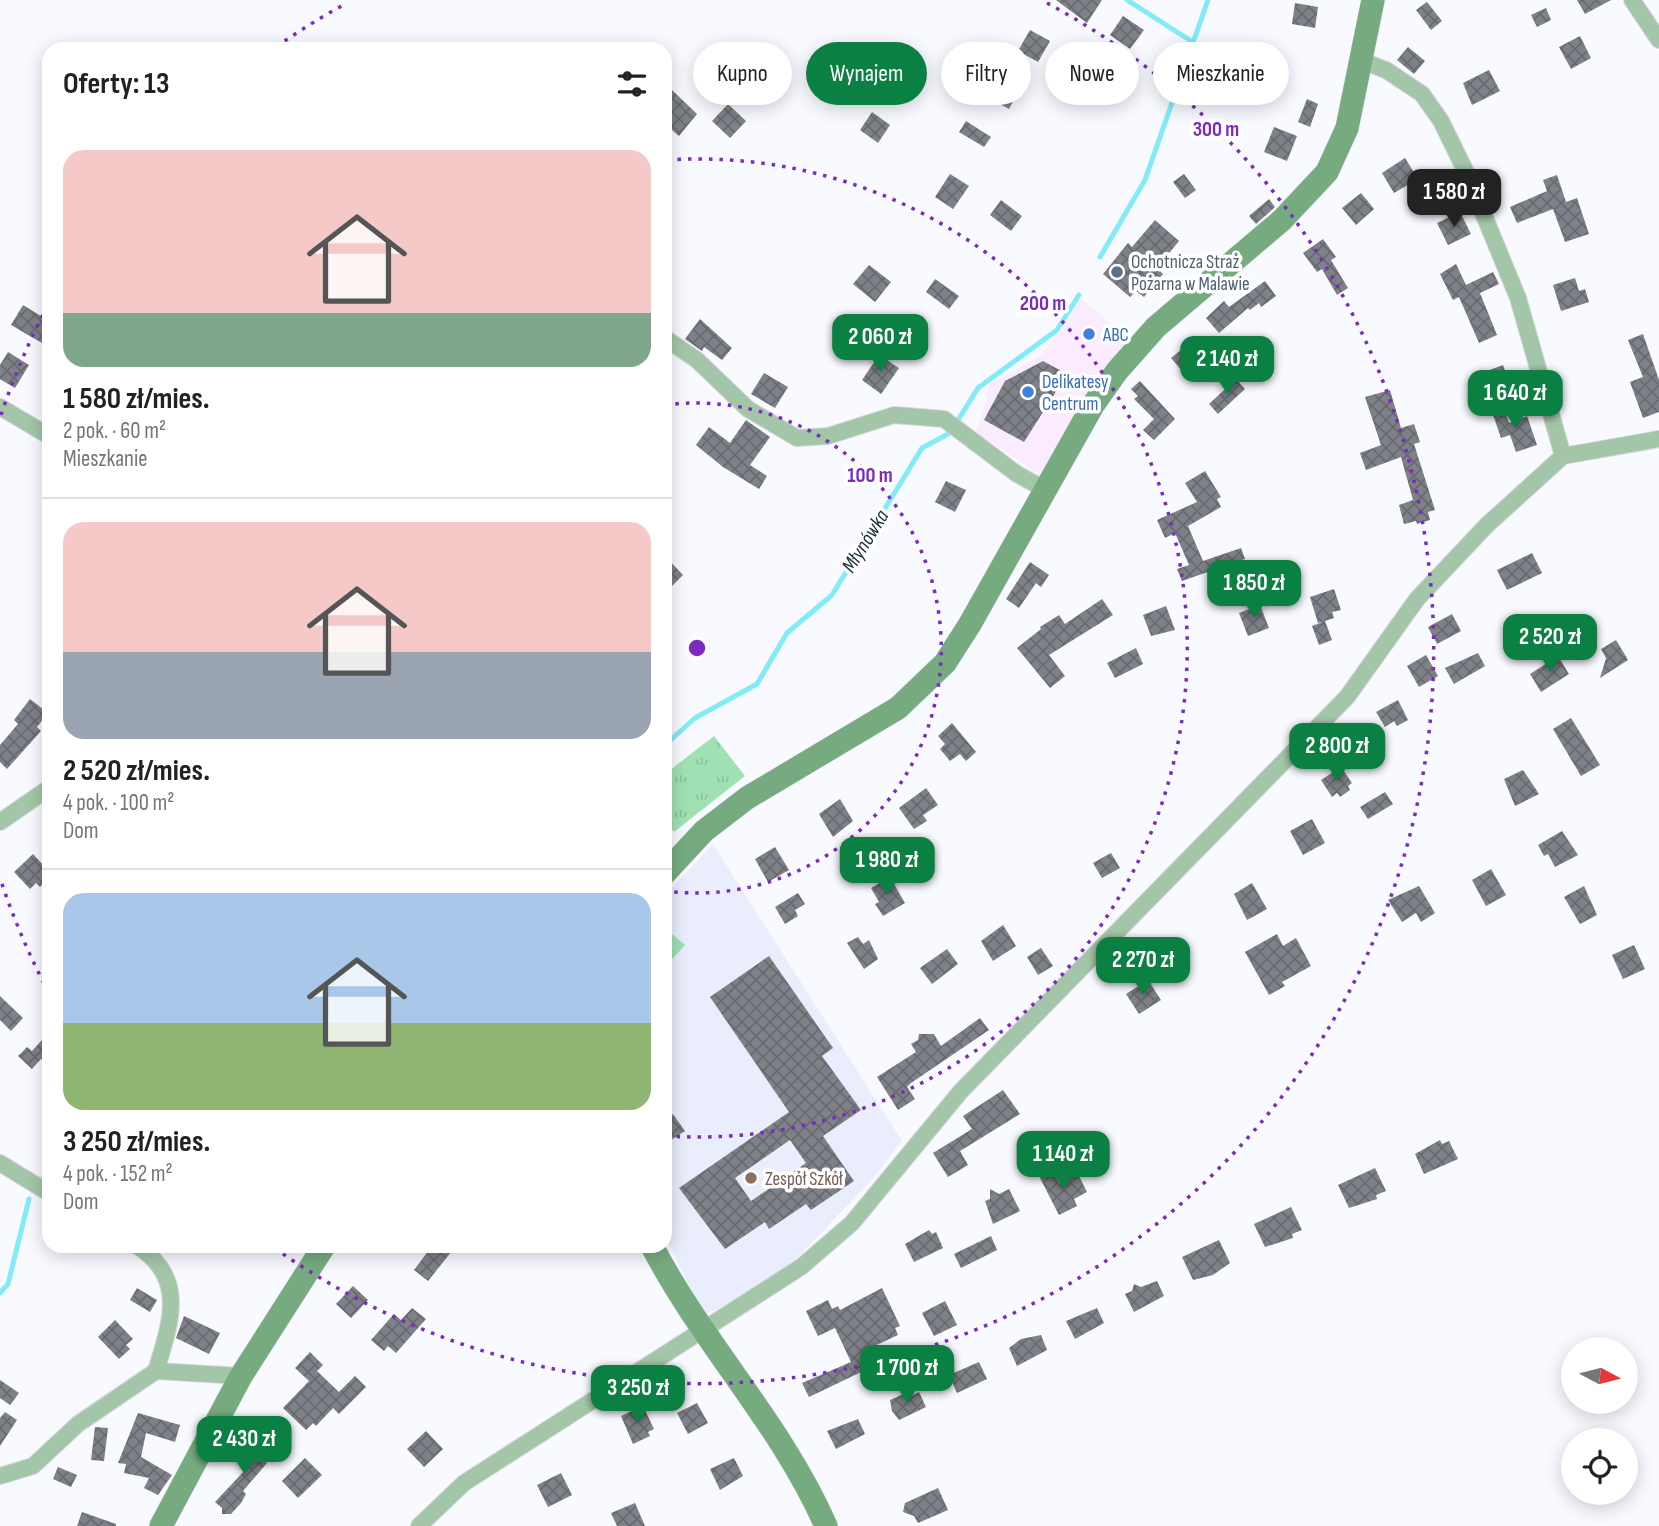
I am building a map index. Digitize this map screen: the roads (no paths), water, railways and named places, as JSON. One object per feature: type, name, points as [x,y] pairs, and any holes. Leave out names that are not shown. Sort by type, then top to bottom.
[{"type":"street","points":[[672,865],[704,831],[747,798],[898,708],[945,663],[970,624],[1093,405],[1129,356],[1182,303],[1273,229],[1322,179],[1347,128],[1373,0]]},
{"type":"street","points":[[1632,0],[1659,40]]},
{"type":"street","points":[[1362,61],[1385,70],[1422,94],[1441,121],[1467,174],[1518,298],[1563,456]]},
{"type":"street","points":[[672,343],[697,360],[748,409],[797,438],[828,436],[894,415],[944,419],[1017,474],[1046,490]]},
{"type":"street","points":[[0,407],[42,432]]},
{"type":"street","points":[[419,1526],[464,1483],[702,1329],[751,1302],[801,1267],[852,1223],[961,1091],[1347,697],[1417,599],[1458,553],[1563,456],[1659,439]]},
{"type":"street","points":[[0,822],[42,793]]},
{"type":"street","points":[[0,1163],[42,1189]]},
{"type":"street","points":[[148,1253],[168,1279],[173,1314],[156,1371]]},
{"type":"street","points":[[161,1526],[241,1376],[320,1253]]},
{"type":"street","points":[[656,1253],[702,1329],[786,1451],[826,1526]]},
{"type":"street","points":[[0,1476],[33,1466],[78,1424],[156,1371],[241,1376]]},
{"type":"waterway","points":[[1127,0],[1191,41]]},
{"type":"waterway","name":"Młynówka","points":[[1100,257],[1145,180],[1208,0]]},
{"type":"waterway","name":"Młynówka","points":[[672,739],[695,718],[757,684],[787,633],[832,595],[922,448],[950,433],[978,388],[1057,330],[1079,295]]},
{"type":"waterway","name":"Młynówka","points":[[0,1293],[8,1284],[29,1199]]},
{"type":"place","name":"Ochotnicza Straż Pożarna w Malawie","points":[[1117,272]]},
{"type":"place","name":"ABC","points":[[1089,334]]},
{"type":"place","name":"Delikatesy Centrum","points":[[1028,392]]},
{"type":"place","name":"Zespół Szkół","points":[[751,1178]]}]
